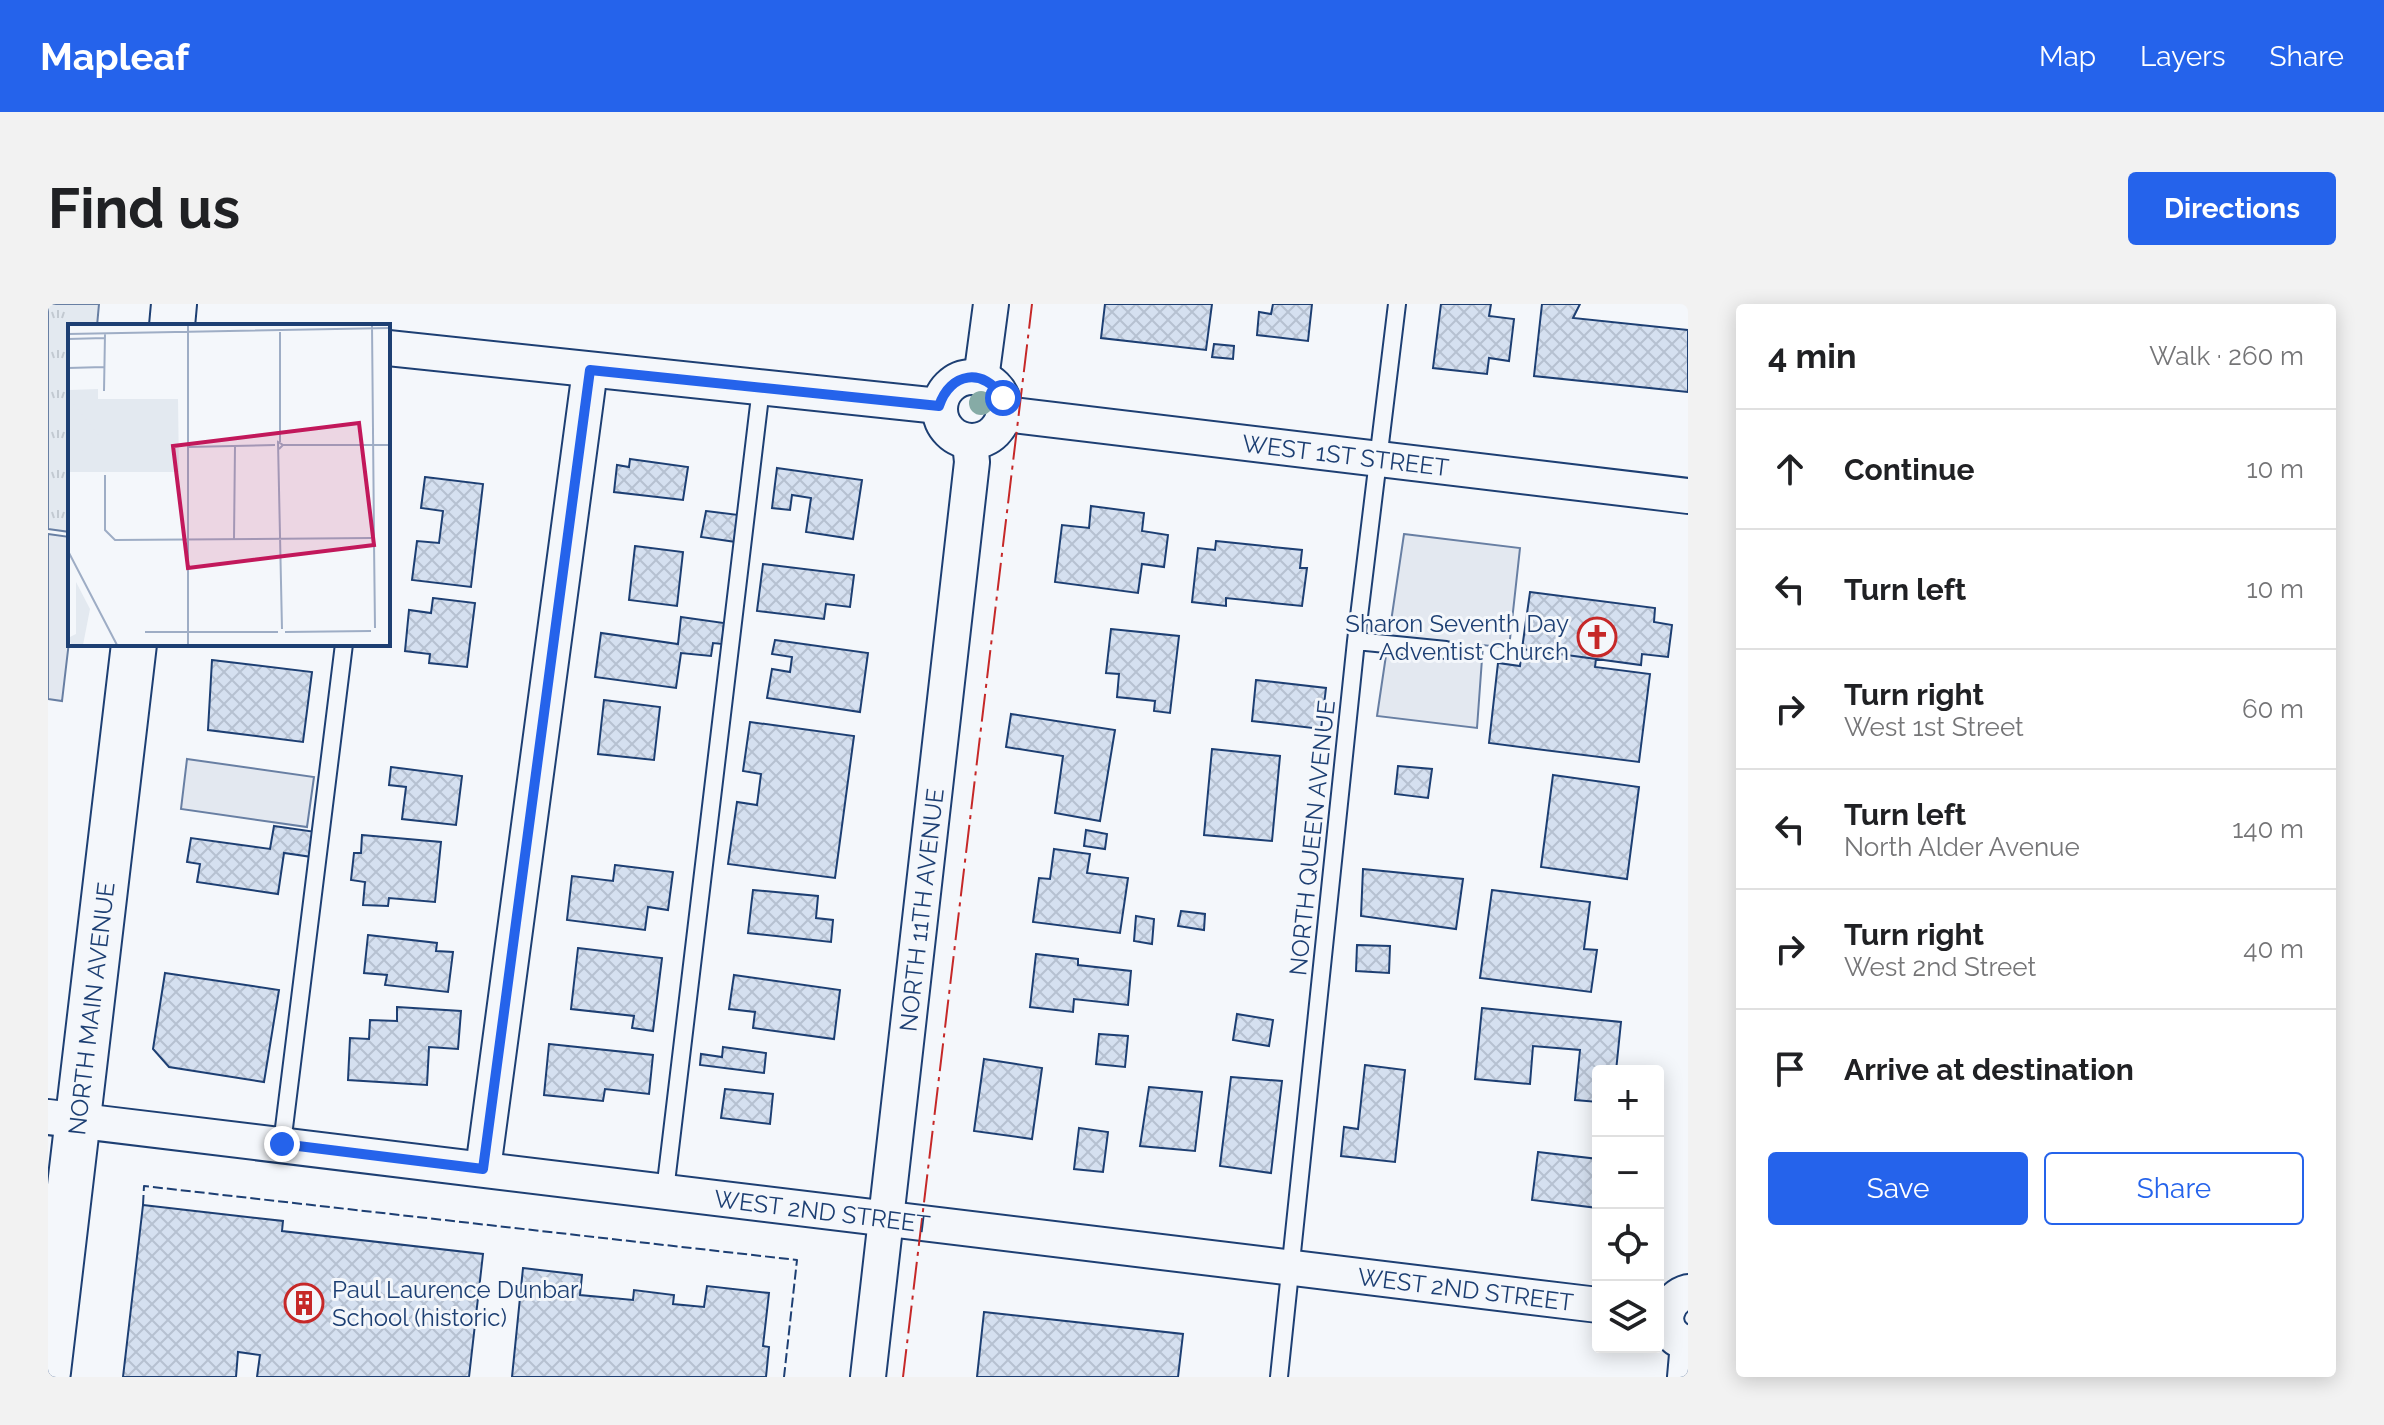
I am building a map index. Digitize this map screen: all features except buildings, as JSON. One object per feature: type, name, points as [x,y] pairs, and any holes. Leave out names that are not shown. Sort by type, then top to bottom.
[{"type":"main road","name":"NORTH MAIN AVENUE","points":[[48,1372],[63,1118],[134,646]]},
{"type":"street","points":[[981,379],[991,304]]},
{"type":"street","points":[[390,348],[939,406]]},
{"type":"street","points":[[483,1169],[590,370]]},
{"type":"street","points":[[968,377],[981,379],[989,382],[1003,398],[1004,414],[998,429],[990,436],[970,442],[960,440],[944,426],[939,406],[948,387],[957,380],[968,377]]},
{"type":"street","name":"WEST 1ST STREET","points":[[1004,414],[1688,496]]},
{"type":"street","name":"NORTH 11TH AVENUE","points":[[868,1377],[972,462],[970,442]]},
{"type":"street","name":"WEST 2ND STREET","points":[[63,1118],[1592,1304]]},
{"type":"street","points":[[1671,1306],[1668,1327],[1676,1338],[1688,1343],[1685,1377]]},
{"type":"lane","name":"NORTH QUEEN AVENUE","points":[[1279,1377],[1356,641],[1397,304]]},
{"type":"lane","points":[[665,1191],[761,388]]},
{"type":"lane","points":[[1356,641],[1446,650]]},
{"type":"lane","points":[[282,1144],[344,646]]},
{"type":"green space","points":[[48,304],[99,304],[97,324],[68,324],[68,532],[48,529]]},
{"type":"shaded area","points":[[48,534],[68,537],[68,646],[62,701],[48,699]]},
{"type":"shaded area","points":[[1404,534],[1520,548],[1509,648],[1483,645],[1477,728],[1377,716]]},
{"type":"shaded area","points":[[187,759],[314,777],[307,827],[181,809]]},
{"type":"fence","points":[[143,1205],[144,1186],[797,1260],[784,1377]]},
{"type":"power","points":[[903,1377],[1032,304]]},
{"type":"place","name":"Sharon Seventh Day Adventist Church","points":[[1597,637]]},
{"type":"place","name":"Paul Laurence Dunbar School (historic)","points":[[304,1303]]},
{"type":"route","points":[[282,1144],[483,1169],[590,370],[939,406],[948,387],[968,377],[989,382],[1003,398]]}]
